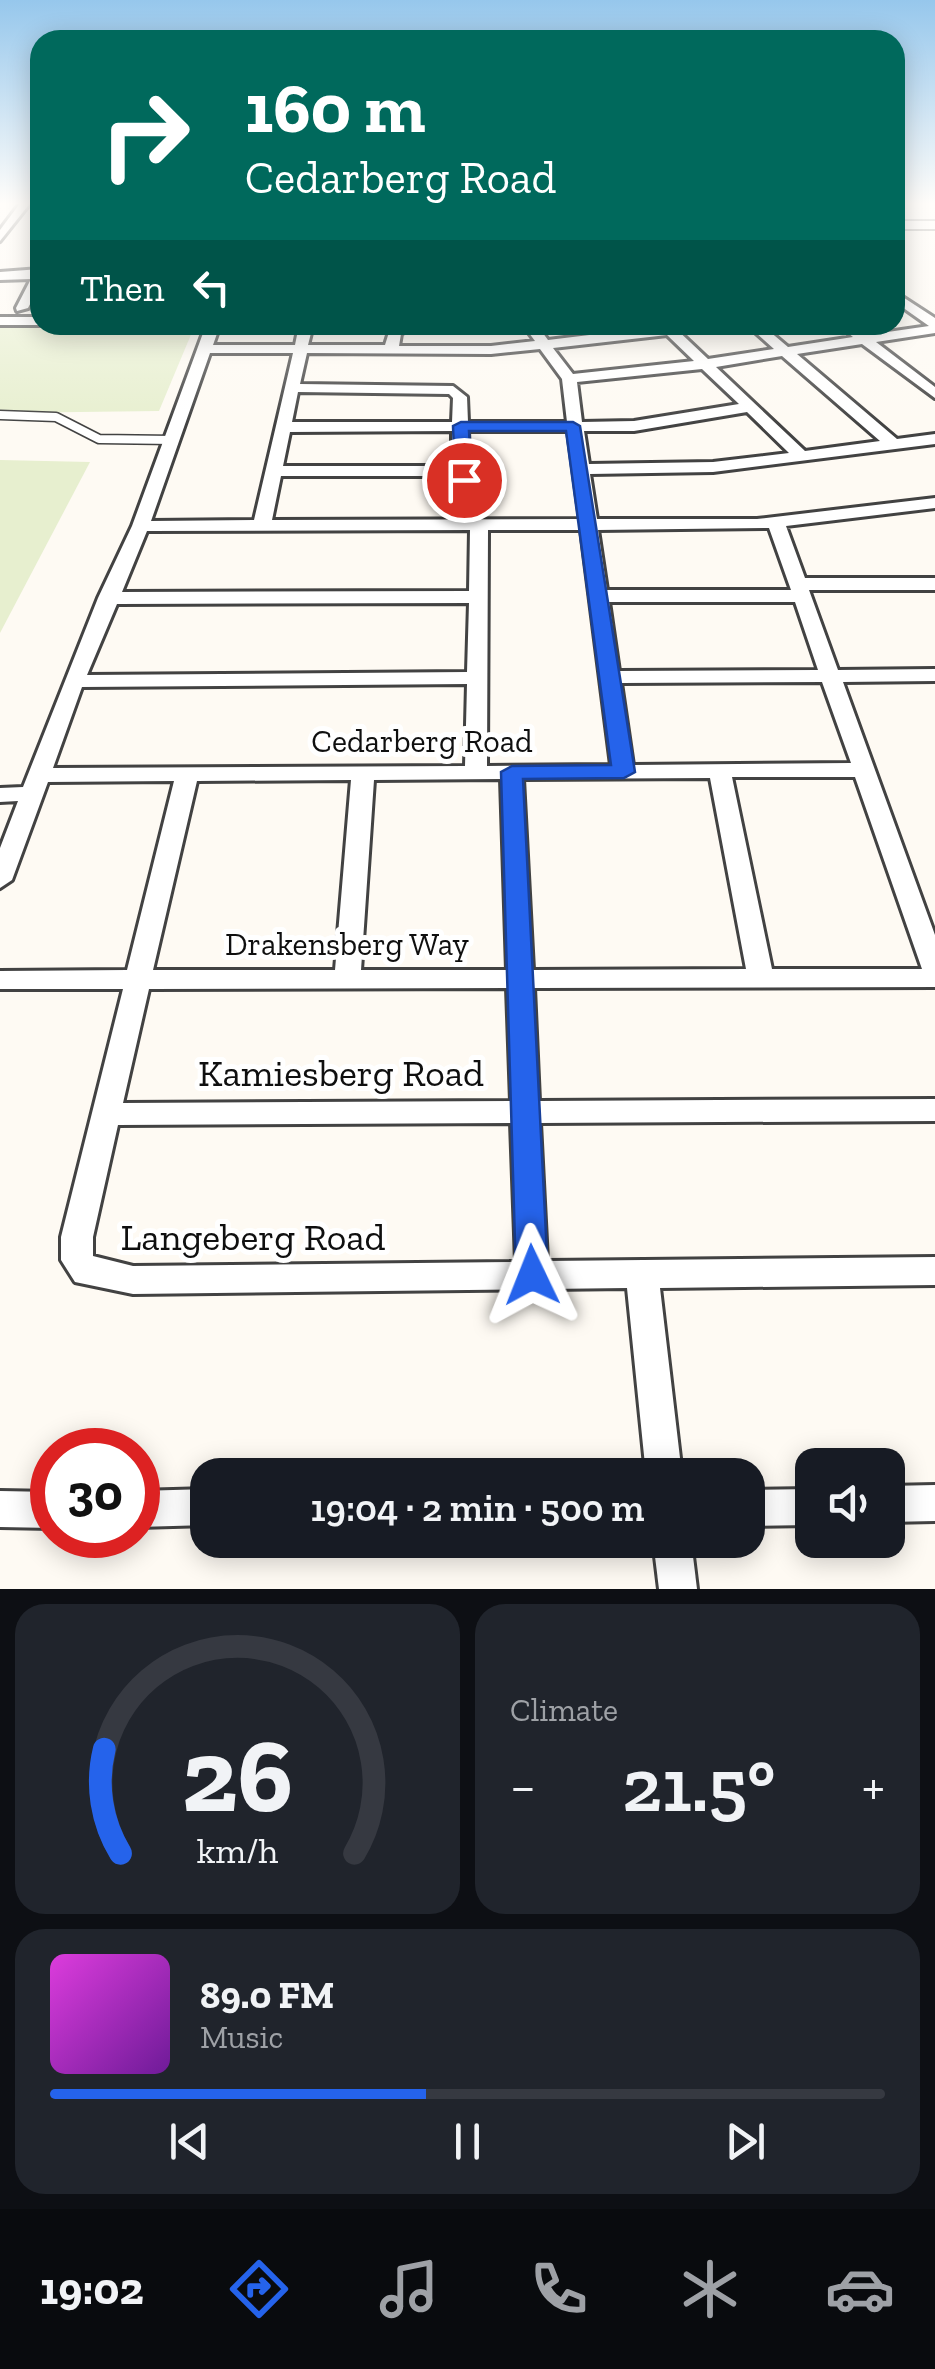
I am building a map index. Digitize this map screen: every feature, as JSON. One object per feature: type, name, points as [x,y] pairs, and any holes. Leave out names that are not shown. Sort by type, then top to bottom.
[{"type":"street","points":[[22,308],[30,293]]},
{"type":"street","points":[[905,304],[935,326]]},
{"type":"street","points":[[0,321],[30,321]]},
{"type":"street","points":[[905,331],[935,326]]},
{"type":"street","points":[[0,880],[74,680],[142,526],[210,335]]},
{"type":"street","points":[[262,525],[304,335]]},
{"type":"street","points":[[392,350],[394,335]]},
{"type":"street","points":[[538,335],[568,379],[624,772]]},
{"type":"street","points":[[206,349],[491,350],[614,335]]},
{"type":"street","points":[[675,335],[802,456]]},
{"type":"street","points":[[766,335],[893,444]]},
{"type":"street","points":[[858,335],[935,394]]},
{"type":"street","points":[[568,379],[706,364],[880,335]]},
{"type":"street","points":[[277,471],[462,475],[460,397],[453,390],[294,388]]},
{"type":"street","points":[[286,427],[646,425],[750,407]]},
{"type":"street","points":[[578,469],[713,467],[935,439]]},
{"type":"street","points":[[142,526],[776,523],[932,508]]},
{"type":"street","points":[[776,523],[935,970]]},
{"type":"street","points":[[476,772],[479,526]]},
{"type":"street","points":[[597,596],[935,584]]},
{"type":"street","points":[[107,598],[478,598]]},
{"type":"street","points":[[609,677],[935,675]]},
{"type":"street","points":[[74,680],[477,678]]},
{"type":"street","name":"Cedarberg Road","points":[[0,794],[36,785],[186,774],[864,770]]},
{"type":"street","points":[[720,771],[761,978]]},
{"type":"street","points":[[512,772],[532,1275]]},
{"type":"street","name":"Langeberg Road","points":[[186,774],[77,1237],[77,1260],[86,1272],[133,1280],[935,1271]]},
{"type":"street","points":[[346,978],[363,774]]},
{"type":"street","name":"Drakensberg Way","points":[[0,980],[935,978]]},
{"type":"street","name":"Kamiesberg Road","points":[[106,1114],[935,1110]]},
{"type":"street","points":[[642,1274],[662,1458]]},
{"type":"street","points":[[905,1504],[935,1503]]},
{"type":"street","points":[[765,1507],[795,1507]]},
{"type":"street","points":[[160,1508],[190,1508]]},
{"type":"street","points":[[0,1509],[30,1510]]},
{"type":"street","points":[[674,1558],[678,1589]]},
{"type":"lane","points":[[0,414],[56,417],[99,439],[173,440]]},
{"type":"green space","points":[[0,323],[30,323],[30,335],[191,335],[159,411],[0,413]]},
{"type":"green space","points":[[0,460],[90,462],[0,633]]},
{"type":"route","points":[[464,480],[460,471],[461,426],[573,426],[624,772],[512,772],[532,1275]]}]
